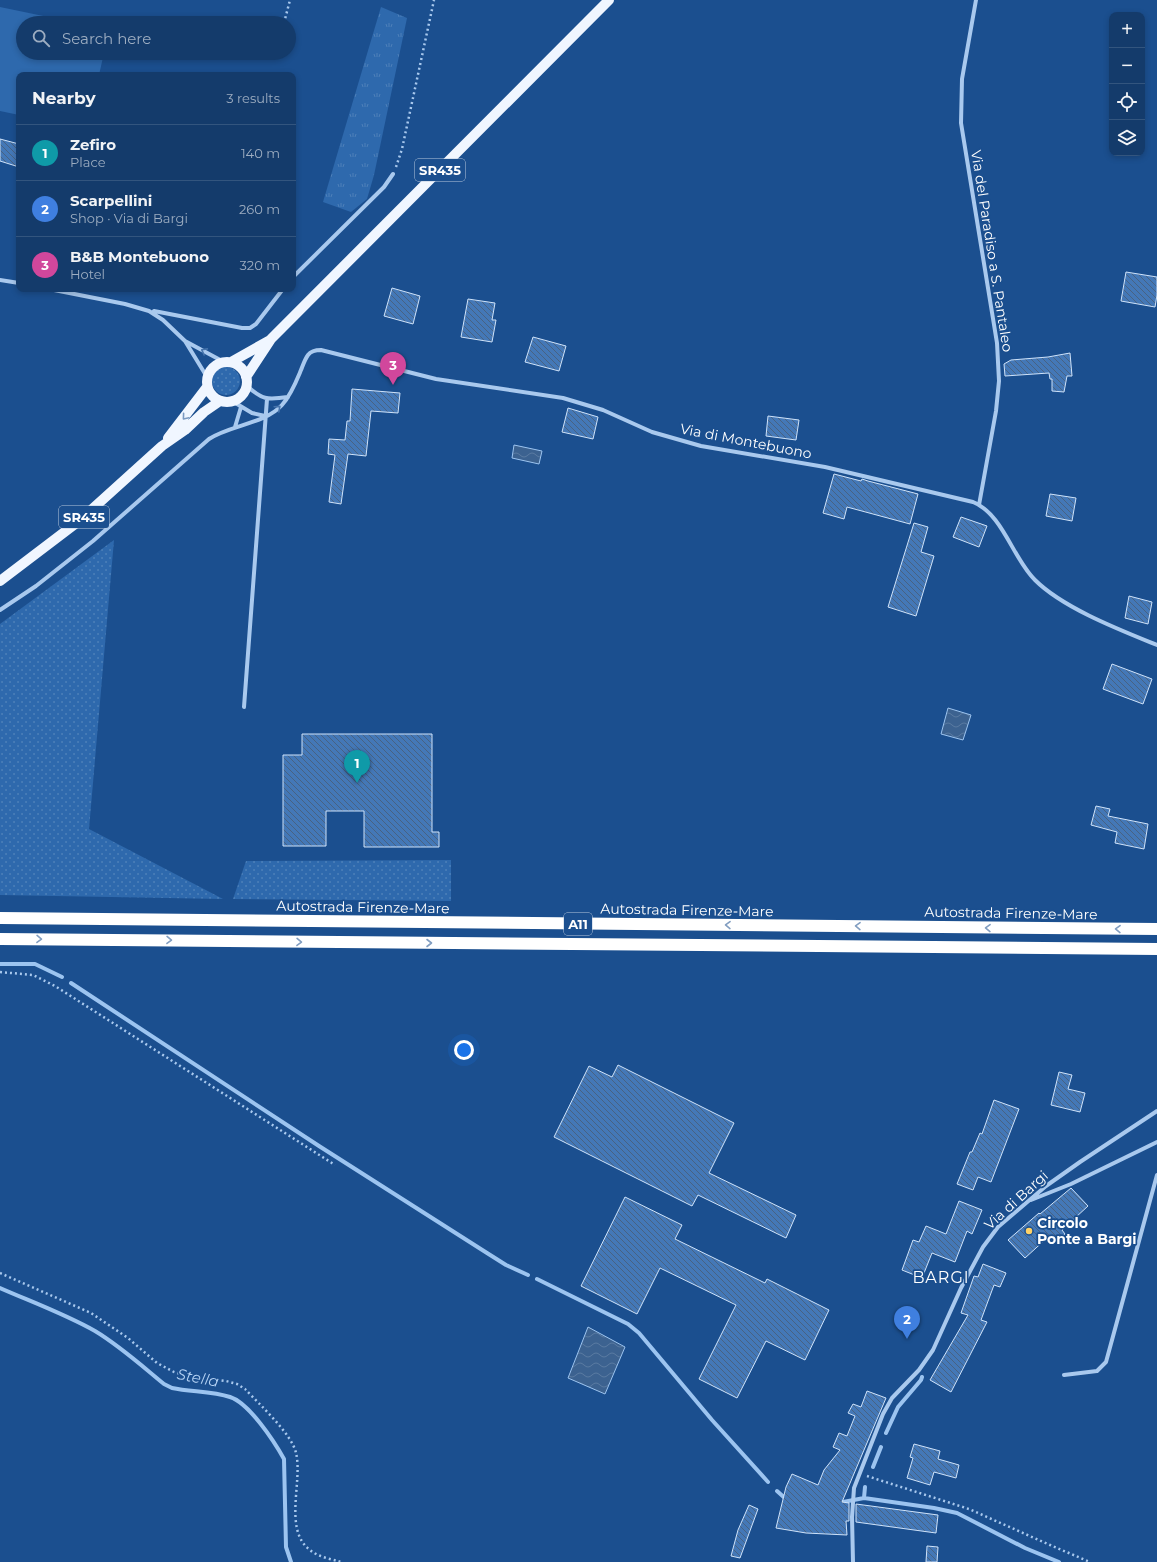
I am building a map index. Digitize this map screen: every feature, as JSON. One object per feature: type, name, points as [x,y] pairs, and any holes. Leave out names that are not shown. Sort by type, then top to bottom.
[{"type":"highway","name":"Autostrada Firenze-Mare","points":[[0,918],[1157,929]]},
{"type":"highway","name":"A11","points":[[0,939],[1157,949]]},
{"type":"main road","name":"SR435","points":[[271,339],[609,0]]},
{"type":"main road","points":[[227,362],[271,339]]},
{"type":"main road","points":[[207,382],[213,397],[220,400],[232,401],[240,397],[246,381],[271,339]]},
{"type":"main road","name":"SR435","points":[[162,446],[207,382],[213,367],[227,362]]},
{"type":"main road","points":[[227,362],[241,368],[246,381]]},
{"type":"main road","name":"SR435","points":[[0,581],[79,521],[162,446],[185,430],[204,412],[220,400]]},
{"type":"street","name":"Via del Paradiso a S. Pantaleo","points":[[976,0],[962,79],[961,123],[997,343],[999,381],[996,411],[979,504]]},
{"type":"street","points":[[296,274],[384,187],[393,174]]},
{"type":"street","points":[[0,280],[16,283]]},
{"type":"street","points":[[64,292],[125,304],[149,311],[242,328],[250,328],[256,324],[281,292]]},
{"type":"street","points":[[149,311],[163,320],[184,341],[207,382]]},
{"type":"street","points":[[184,341],[227,362]]},
{"type":"street","name":"Via di Montebuono","points":[[0,610],[36,586],[93,541],[209,439],[219,433],[266,416],[277,410],[288,397],[307,356],[316,350],[322,350],[436,379],[563,398],[603,410],[652,432],[701,446],[825,467],[897,483],[979,504],[992,515],[1034,580],[1066,602],[1102,621],[1157,645]]},
{"type":"street","points":[[246,381],[258,395],[267,399],[288,397]]},
{"type":"street","points":[[244,707],[267,399]]},
{"type":"street","points":[[232,401],[252,413],[266,416]]},
{"type":"street","points":[[235,427],[241,407]]},
{"type":"street","name":"Via di Bargi","points":[[853,1562],[852,1505],[854,1488],[887,1406],[901,1388],[920,1370],[933,1350],[961,1288],[983,1247],[998,1227],[1027,1202],[1080,1162],[1157,1112]]},
{"type":"street","points":[[1027,1202],[1071,1184],[1157,1142]]},
{"type":"street","points":[[1064,1375],[1097,1371],[1106,1362],[1157,1175]]},
{"type":"path","points":[[286,16],[290,0]]},
{"type":"path","points":[[393,174],[402,149],[434,0]]},
{"type":"path","points":[[0,972],[33,975],[55,986],[335,1165]]},
{"type":"path","points":[[0,1273],[90,1312],[128,1338],[157,1363],[174,1372],[188,1376],[231,1382],[245,1389],[288,1436],[293,1445],[298,1468],[296,1523],[299,1535],[309,1550],[318,1555],[341,1562]]},
{"type":"path","points":[[859,1474],[969,1508],[1090,1562]]},
{"type":"green space","points":[[0,7],[43,16],[16,16],[16,60],[102,60],[100,72],[16,72],[16,114],[0,111]]},
{"type":"green space","points":[[381,7],[407,18],[374,175],[367,199],[351,212],[323,202]]},
{"type":"green space","points":[[226,367],[236,371],[240,381],[236,391],[226,395],[216,391],[212,381],[216,371]]},
{"type":"green space","points":[[114,540],[89,829],[223,899],[0,895],[0,624]]},
{"type":"green space","points":[[451,860],[451,901],[233,899],[246,861]]},
{"type":"water","points":[[514,445],[542,451],[539,464],[512,458]]},
{"type":"water","points":[[948,708],[971,715],[963,740],[941,734]]},
{"type":"water","points":[[588,1327],[625,1347],[605,1394],[568,1378]]},
{"type":"building","points":[[0,139],[16,143],[16,166],[0,161]]},
{"type":"building","points":[[1126,272],[1157,277],[1155,307],[1121,301]]},
{"type":"building","points":[[392,288],[420,296],[413,324],[384,316]]},
{"type":"building","points":[[468,299],[495,303],[492,320],[496,320],[492,342],[461,337]]},
{"type":"building","points":[[533,337],[566,346],[559,371],[525,362]]},
{"type":"building","points":[[1070,353],[1072,376],[1067,376],[1064,392],[1052,391],[1052,379],[1050,379],[1049,373],[1005,376],[1004,364],[1011,360],[1048,357]]},
{"type":"building","points":[[352,389],[400,393],[398,413],[371,411],[366,456],[348,454],[341,504],[329,502],[335,455],[328,454],[329,439],[345,440],[347,421],[350,421]]},
{"type":"building","points":[[568,408],[598,417],[593,439],[562,432]]},
{"type":"building","points":[[768,416],[799,420],[796,440],[766,436]]},
{"type":"building","points":[[834,474],[861,481],[862,479],[918,494],[910,524],[847,507],[844,519],[823,513]]},
{"type":"building","points":[[1050,494],[1076,498],[1072,521],[1046,516]]},
{"type":"building","points":[[961,517],[987,526],[979,547],[953,537]]},
{"type":"building","points":[[914,523],[928,527],[921,552],[934,556],[916,616],[888,607]]},
{"type":"building","points":[[1129,596],[1152,602],[1148,624],[1125,618]]},
{"type":"building","points":[[1112,664],[1152,679],[1143,704],[1103,689]]},
{"type":"building","points":[[302,734],[432,734],[432,832],[439,832],[439,847],[364,847],[364,811],[326,811],[326,846],[283,846],[283,755],[302,755]]},
{"type":"building","points":[[1096,806],[1110,809],[1108,816],[1148,824],[1144,849],[1115,843],[1117,832],[1091,825]]},
{"type":"building","points":[[618,1065],[734,1123],[709,1173],[796,1215],[786,1238],[698,1195],[692,1206],[554,1137],[589,1066],[612,1077]]},
{"type":"building","points":[[1059,1072],[1072,1075],[1068,1089],[1085,1093],[1080,1112],[1051,1105]]},
{"type":"building","points":[[994,1100],[1019,1109],[991,1182],[978,1177],[973,1190],[957,1184],[970,1152],[972,1152],[980,1133],[982,1134]]},
{"type":"building","points":[[1071,1188],[1088,1206],[1062,1230],[1065,1234],[1053,1245],[1047,1238],[1025,1258],[1008,1240]]},
{"type":"building","points":[[625,1197],[682,1225],[675,1239],[765,1283],[767,1279],[829,1310],[805,1360],[766,1341],[737,1398],[699,1379],[736,1305],[660,1268],[637,1314],[581,1286]]},
{"type":"building","points":[[959,1201],[982,1210],[972,1234],[967,1231],[955,1262],[932,1253],[922,1278],[902,1270],[913,1240],[919,1242],[926,1226],[946,1234]]},
{"type":"building","points":[[983,1264],[1006,1273],[1000,1287],[994,1285],[981,1320],[987,1322],[951,1392],[930,1380],[968,1315],[961,1313],[974,1276],[978,1277]]},
{"type":"building","points":[[867,1391],[886,1398],[842,1502],[849,1503],[849,1521],[846,1521],[847,1535],[806,1533],[776,1528],[786,1487],[792,1474],[818,1485],[824,1470],[840,1450],[833,1447],[839,1433],[847,1436],[855,1416],[848,1413],[853,1404],[861,1407]]},
{"type":"building","points":[[914,1444],[940,1451],[938,1459],[959,1465],[956,1478],[934,1472],[930,1485],[907,1478],[913,1458],[910,1457]]},
{"type":"building","points":[[856,1504],[938,1515],[936,1533],[856,1522]]},
{"type":"building","points":[[749,1505],[758,1509],[740,1558],[731,1556],[738,1530]]},
{"type":"building","points":[[927,1546],[938,1547],[937,1562],[926,1562]]},
{"type":"waterway","points":[[0,964],[35,964],[62,977]]},
{"type":"waterway","points":[[71,983],[319,1146],[506,1265],[528,1275]]},
{"type":"waterway","points":[[537,1279],[628,1324],[639,1333],[712,1420],[768,1482]]},
{"type":"waterway","name":"Stella","points":[[0,1288],[95,1331],[122,1350],[164,1384],[172,1388],[223,1395],[230,1397],[245,1407],[268,1433],[284,1459],[286,1547],[291,1562]]},
{"type":"waterway","points":[[886,1433],[898,1407],[922,1377]]},
{"type":"waterway","points":[[873,1467],[881,1447]]},
{"type":"waterway","points":[[864,1498],[865,1487]]},
{"type":"waterway","points":[[777,1491],[787,1500]]},
{"type":"waterway","points":[[838,1503],[864,1498],[934,1508],[957,1513],[1025,1548],[1059,1562]]},
{"type":"place","name":"B&B Montebuono","points":[[393,385]]},
{"type":"place","name":"Zefiro","points":[[357,783]]},
{"type":"place","name":"Circolo Ponte a Bargi","points":[[1029,1231]]},
{"type":"place","name":"Scarpellini","points":[[907,1339]]},
{"type":"district","name":"BARGI","points":[[941,1277]]}]
